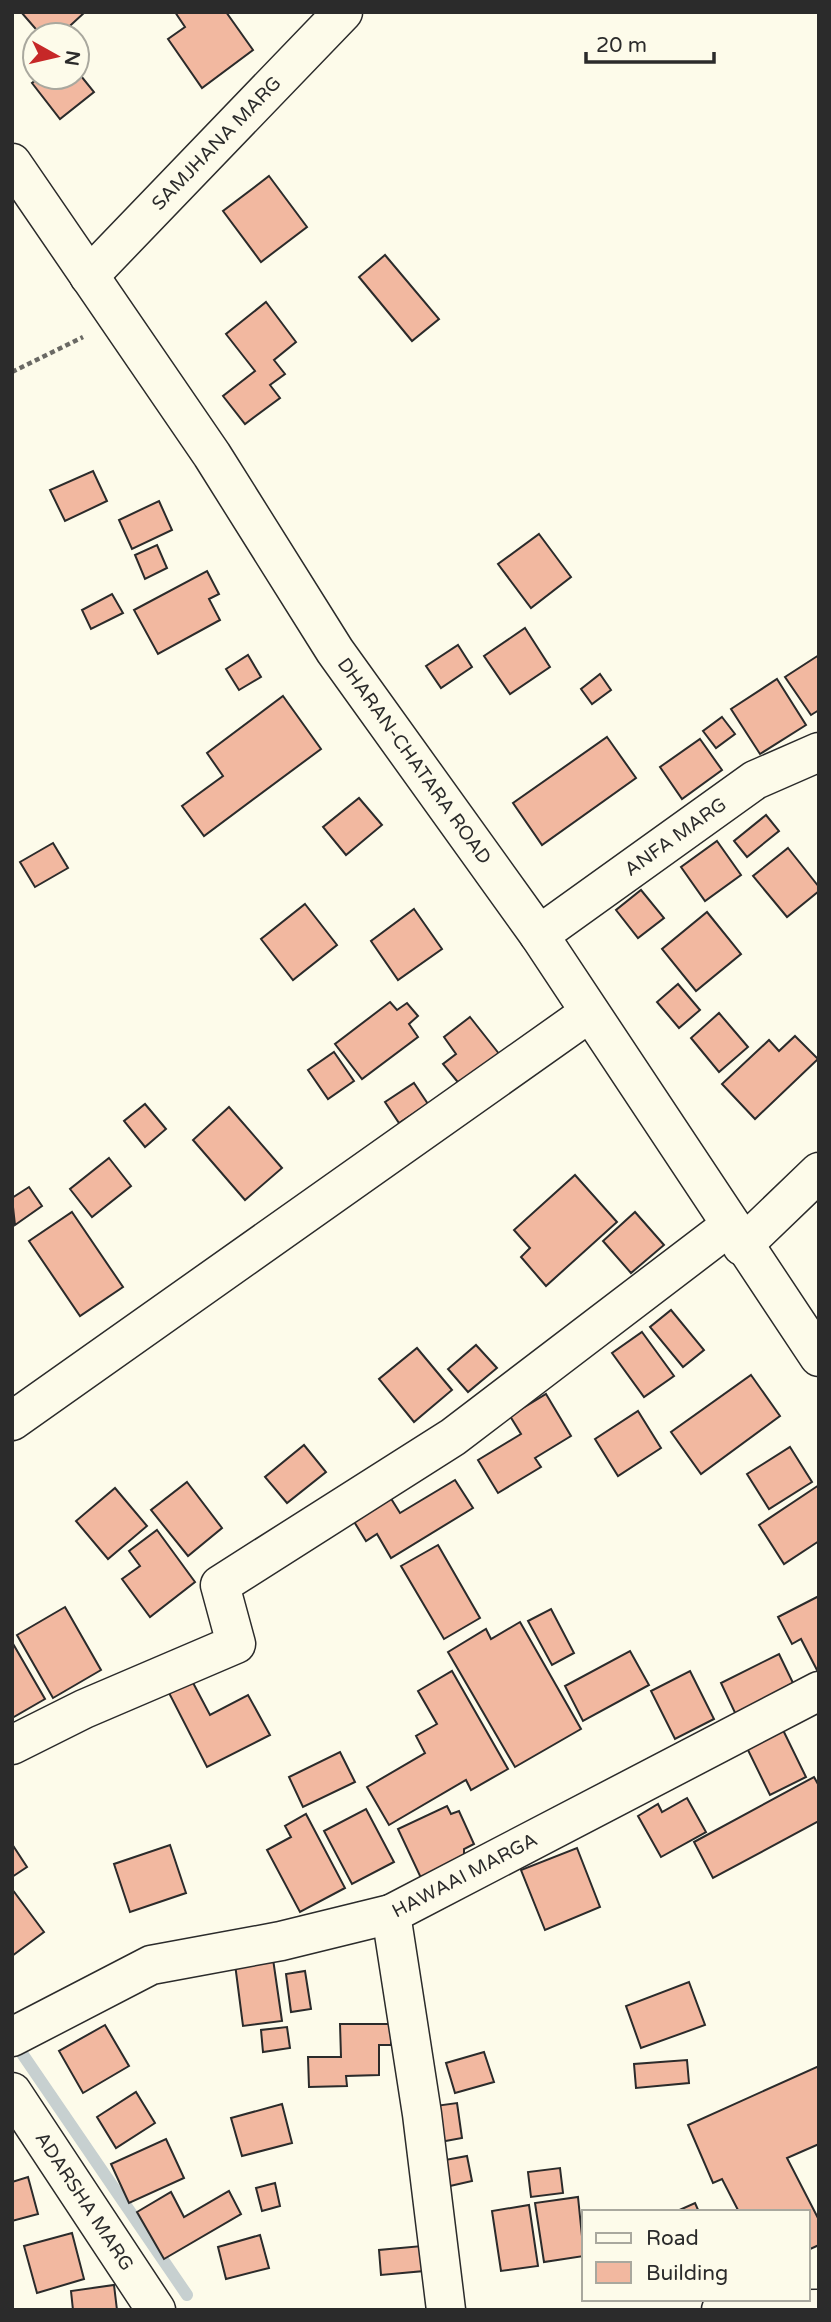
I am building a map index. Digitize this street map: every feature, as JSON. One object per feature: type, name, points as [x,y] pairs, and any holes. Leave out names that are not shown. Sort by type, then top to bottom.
[{"type":"street","name":"SAMJHANA MARG","points":[[89,276],[343,12]]},
{"type":"street","name":"DHARAN-CHATARA ROAD","points":[[12,163],[212,455],[335,651],[539,935],[819,1357]]},
{"type":"street","name":"ANFA MARG","points":[[539,935],[755,779],[819,752]]},
{"type":"street","points":[[12,1421],[589,1013]]},
{"type":"street","points":[[12,1745],[84,1709],[236,1644],[220,1585],[453,1437],[737,1236],[819,1172]]},
{"type":"street","name":"HAWAAI MARGA","points":[[446,2310],[422,2114],[391,1914],[819,1691]]},
{"type":"street","points":[[12,2037],[151,1965],[281,1941],[391,1914]]},
{"type":"street","name":"ADARSHA MARG","points":[[12,2092],[156,2310]]},
{"type":"street","points":[[721,2310],[819,2309]]},
{"type":"path","points":[[12,372],[118,319]]},
{"type":"building","points":[[21,12],[85,12],[75,21],[29,21]]},
{"type":"building","points":[[175,12],[226,12],[253,50],[202,88],[168,39],[185,27]]},
{"type":"building","points":[[91,88],[94,92],[60,119],[38,91],[91,91]]},
{"type":"building","points":[[269,176],[307,227],[261,262],[223,211]]},
{"type":"building","points":[[385,255],[439,319],[412,341],[359,277]]},
{"type":"building","points":[[266,302],[296,342],[274,360],[285,374],[270,385],[280,398],[245,424],[223,396],[255,371],[226,334]]},
{"type":"building","points":[[93,471],[107,501],[65,521],[50,490]]},
{"type":"building","points":[[159,501],[172,530],[132,549],[119,520]]},
{"type":"building","points":[[539,534],[571,577],[531,608],[498,564]]},
{"type":"building","points":[[157,545],[167,568],[145,579],[135,555]]},
{"type":"building","points":[[207,571],[219,594],[209,599],[220,620],[158,654],[134,610]]},
{"type":"building","points":[[112,594],[123,613],[91,629],[82,610]]},
{"type":"building","points":[[525,628],[550,667],[510,694],[484,656]]},
{"type":"building","points":[[458,645],[472,667],[441,688],[426,666]]},
{"type":"building","points":[[248,655],[261,677],[239,690],[226,669]]},
{"type":"building","points":[[819,655],[819,710],[811,715],[785,677]]},
{"type":"building","points":[[600,674],[611,690],[592,704],[581,689]]},
{"type":"building","points":[[777,679],[806,725],[760,754],[731,709]]},
{"type":"building","points":[[283,696],[321,749],[204,836],[182,806],[223,776],[207,753]]},
{"type":"building","points":[[722,717],[735,734],[716,748],[703,731]]},
{"type":"building","points":[[607,737],[636,778],[542,845],[513,803]]},
{"type":"building","points":[[700,739],[722,770],[682,799],[660,767]]},
{"type":"building","points":[[359,798],[382,825],[346,855],[323,827]]},
{"type":"building","points":[[766,815],[779,831],[747,857],[734,841]]},
{"type":"building","points":[[717,841],[741,875],[705,901],[681,867]]},
{"type":"building","points":[[53,843],[68,868],[35,887],[20,862]]},
{"type":"building","points":[[788,848],[819,887],[819,891],[787,917],[753,876]]},
{"type":"building","points":[[641,890],[664,918],[638,938],[616,910]]},
{"type":"building","points":[[305,904],[337,945],[293,980],[261,939]]},
{"type":"building","points":[[414,909],[442,949],[398,980],[371,941]]},
{"type":"building","points":[[707,912],[741,954],[696,991],[662,949]]},
{"type":"building","points":[[678,984],[700,1010],[679,1028],[657,1002]]},
{"type":"building","points":[[390,1002],[397,1010],[407,1003],[418,1016],[409,1024],[418,1037],[362,1079],[335,1044]]},
{"type":"building","points":[[719,1013],[748,1047],[719,1072],[691,1038]]},
{"type":"building","points":[[470,1017],[500,1055],[461,1086],[443,1064],[456,1054],[444,1037]]},
{"type":"building","points":[[795,1036],[818,1059],[755,1119],[722,1084],[769,1040],[779,1051]]},
{"type":"building","points":[[334,1052],[354,1081],[328,1099],[308,1070]]},
{"type":"building","points":[[414,1083],[428,1104],[399,1123],[385,1102]]},
{"type":"building","points":[[145,1104],[166,1129],[145,1147],[124,1121]]},
{"type":"building","points":[[229,1107],[282,1168],[245,1200],[193,1140]]},
{"type":"building","points":[[109,1158],[131,1186],[92,1217],[70,1189]]},
{"type":"building","points":[[575,1175],[617,1222],[546,1286],[521,1257],[530,1248],[514,1230]]},
{"type":"building","points":[[29,1187],[42,1206],[15,1225],[12,1198]]},
{"type":"building","points":[[72,1212],[123,1287],[80,1316],[29,1241]]},
{"type":"building","points":[[635,1212],[664,1245],[631,1273],[603,1241]]},
{"type":"building","points":[[671,1310],[704,1350],[683,1367],[650,1327]]},
{"type":"building","points":[[642,1332],[674,1376],[644,1397],[612,1353]]},
{"type":"building","points":[[476,1345],[497,1368],[468,1392],[448,1369]]},
{"type":"building","points":[[417,1348],[452,1390],[414,1422],[379,1379]]},
{"type":"building","points":[[751,1375],[780,1416],[701,1474],[671,1432]]},
{"type":"building","points":[[546,1394],[571,1436],[535,1458],[541,1467],[498,1493],[478,1460],[521,1434],[510,1416]]},
{"type":"building","points":[[638,1411],[661,1448],[618,1476],[595,1439]]},
{"type":"building","points":[[304,1445],[326,1472],[287,1503],[265,1477]]},
{"type":"building","points":[[790,1447],[812,1482],[769,1509],[747,1474]]},
{"type":"building","points":[[455,1480],[473,1508],[391,1558],[377,1534],[366,1541],[353,1520],[390,1497],[400,1513]]},
{"type":"building","points":[[187,1482],[222,1528],[188,1556],[151,1510]]},
{"type":"building","points":[[819,1485],[819,1541],[784,1564],[759,1525]]},
{"type":"building","points":[[115,1488],[147,1526],[108,1559],[76,1521]]},
{"type":"building","points":[[157,1530],[195,1582],[150,1617],[122,1579],[140,1566],[129,1551]]},
{"type":"building","points":[[438,1545],[480,1618],[444,1639],[401,1566]]},
{"type":"building","points":[[819,1596],[819,1674],[801,1639],[792,1644],[778,1617]]},
{"type":"building","points":[[65,1607],[101,1670],[53,1698],[17,1635]]},
{"type":"building","points":[[551,1609],[574,1653],[552,1665],[528,1621]]},
{"type":"building","points":[[520,1622],[581,1729],[515,1767],[448,1652],[486,1629],[491,1639]]},
{"type":"building","points":[[12,1642],[45,1699],[12,1718]]},
{"type":"building","points":[[630,1651],[649,1685],[583,1721],[565,1686]]},
{"type":"building","points":[[779,1654],[795,1687],[737,1717],[721,1683]]},
{"type":"building","points":[[452,1671],[508,1769],[471,1790],[466,1780],[389,1825],[367,1787],[425,1753],[416,1736],[437,1724],[418,1691]]},
{"type":"building","points":[[690,1671],[714,1719],[675,1739],[651,1691]]},
{"type":"building","points":[[191,1679],[210,1715],[248,1695],[270,1735],[207,1767],[168,1691]]},
{"type":"building","points":[[782,1728],[806,1777],[770,1795],[746,1746]]},
{"type":"building","points":[[340,1752],[355,1782],[303,1807],[289,1777]]},
{"type":"building","points":[[814,1777],[819,1786],[819,1821],[713,1878],[694,1842]]},
{"type":"building","points":[[687,1798],[706,1832],[661,1857],[638,1816],[658,1804],[662,1812]]},
{"type":"building","points":[[447,1806],[451,1814],[459,1811],[474,1844],[464,1849],[464,1858],[421,1878],[398,1829]]},
{"type":"building","points":[[366,1809],[394,1862],[352,1884],[324,1831]]},
{"type":"building","points":[[306,1814],[345,1888],[300,1912],[267,1850],[291,1837],[285,1826]]},
{"type":"building","points":[[12,1844],[27,1867],[12,1877]]},
{"type":"building","points":[[170,1845],[186,1893],[130,1912],[114,1864]]},
{"type":"building","points":[[577,1848],[600,1907],[545,1930],[521,1870]]},
{"type":"building","points":[[12,1889],[44,1932],[12,1956]]},
{"type":"building","points":[[273,1959],[282,2021],[243,2026],[235,1964]]},
{"type":"building","points":[[305,1971],[311,2009],[291,2012],[286,1974]]},
{"type":"building","points":[[689,1982],[705,2025],[641,2048],[626,2006]]},
{"type":"building","points":[[340,2024],[391,2024],[391,2045],[379,2045],[379,2075],[346,2076],[347,2086],[309,2087],[308,2057],[341,2057]]},
{"type":"building","points":[[105,2025],[129,2066],[83,2093],[59,2051]]},
{"type":"building","points":[[287,2027],[290,2048],[263,2052],[261,2030]]},
{"type":"building","points":[[484,2052],[494,2082],[455,2093],[446,2063]]},
{"type":"building","points":[[687,2060],[689,2083],[636,2088],[634,2064]]},
{"type":"building","points":[[819,2066],[819,2144],[787,2158],[819,2220],[819,2245],[810,2249],[810,2210],[738,2210],[722,2179],[713,2183],[688,2125]]},
{"type":"building","points":[[136,2092],[155,2123],[116,2148],[97,2117]]},
{"type":"building","points":[[457,2103],[462,2138],[440,2142],[435,2106]]},
{"type":"building","points":[[282,2104],[292,2143],[242,2156],[231,2118]]},
{"type":"building","points":[[166,2139],[184,2178],[129,2203],[111,2164]]},
{"type":"building","points":[[467,2156],[472,2181],[450,2186],[445,2160]]},
{"type":"building","points":[[560,2168],[563,2193],[531,2197],[528,2172]]},
{"type":"building","points":[[28,2177],[38,2214],[12,2221],[12,2182]]},
{"type":"building","points":[[275,2183],[280,2206],[262,2211],[256,2188]]},
{"type":"building","points":[[229,2191],[241,2214],[164,2259],[137,2212],[171,2192],[184,2217]]},
{"type":"building","points":[[578,2197],[582,2256],[544,2262],[535,2203]]},
{"type":"building","points":[[695,2203],[698,2210],[679,2210]]},
{"type":"building","points":[[529,2205],[538,2266],[501,2271],[492,2211]]},
{"type":"building","points":[[72,2233],[84,2279],[37,2293],[24,2246]]},
{"type":"building","points":[[260,2235],[269,2268],[226,2279],[218,2247]]},
{"type":"building","points":[[422,2246],[424,2271],[381,2275],[379,2250]]},
{"type":"building","points":[[114,2285],[117,2310],[73,2310],[71,2291]]},
{"type":"waterway","points":[[19,2049],[187,2295]]}]
